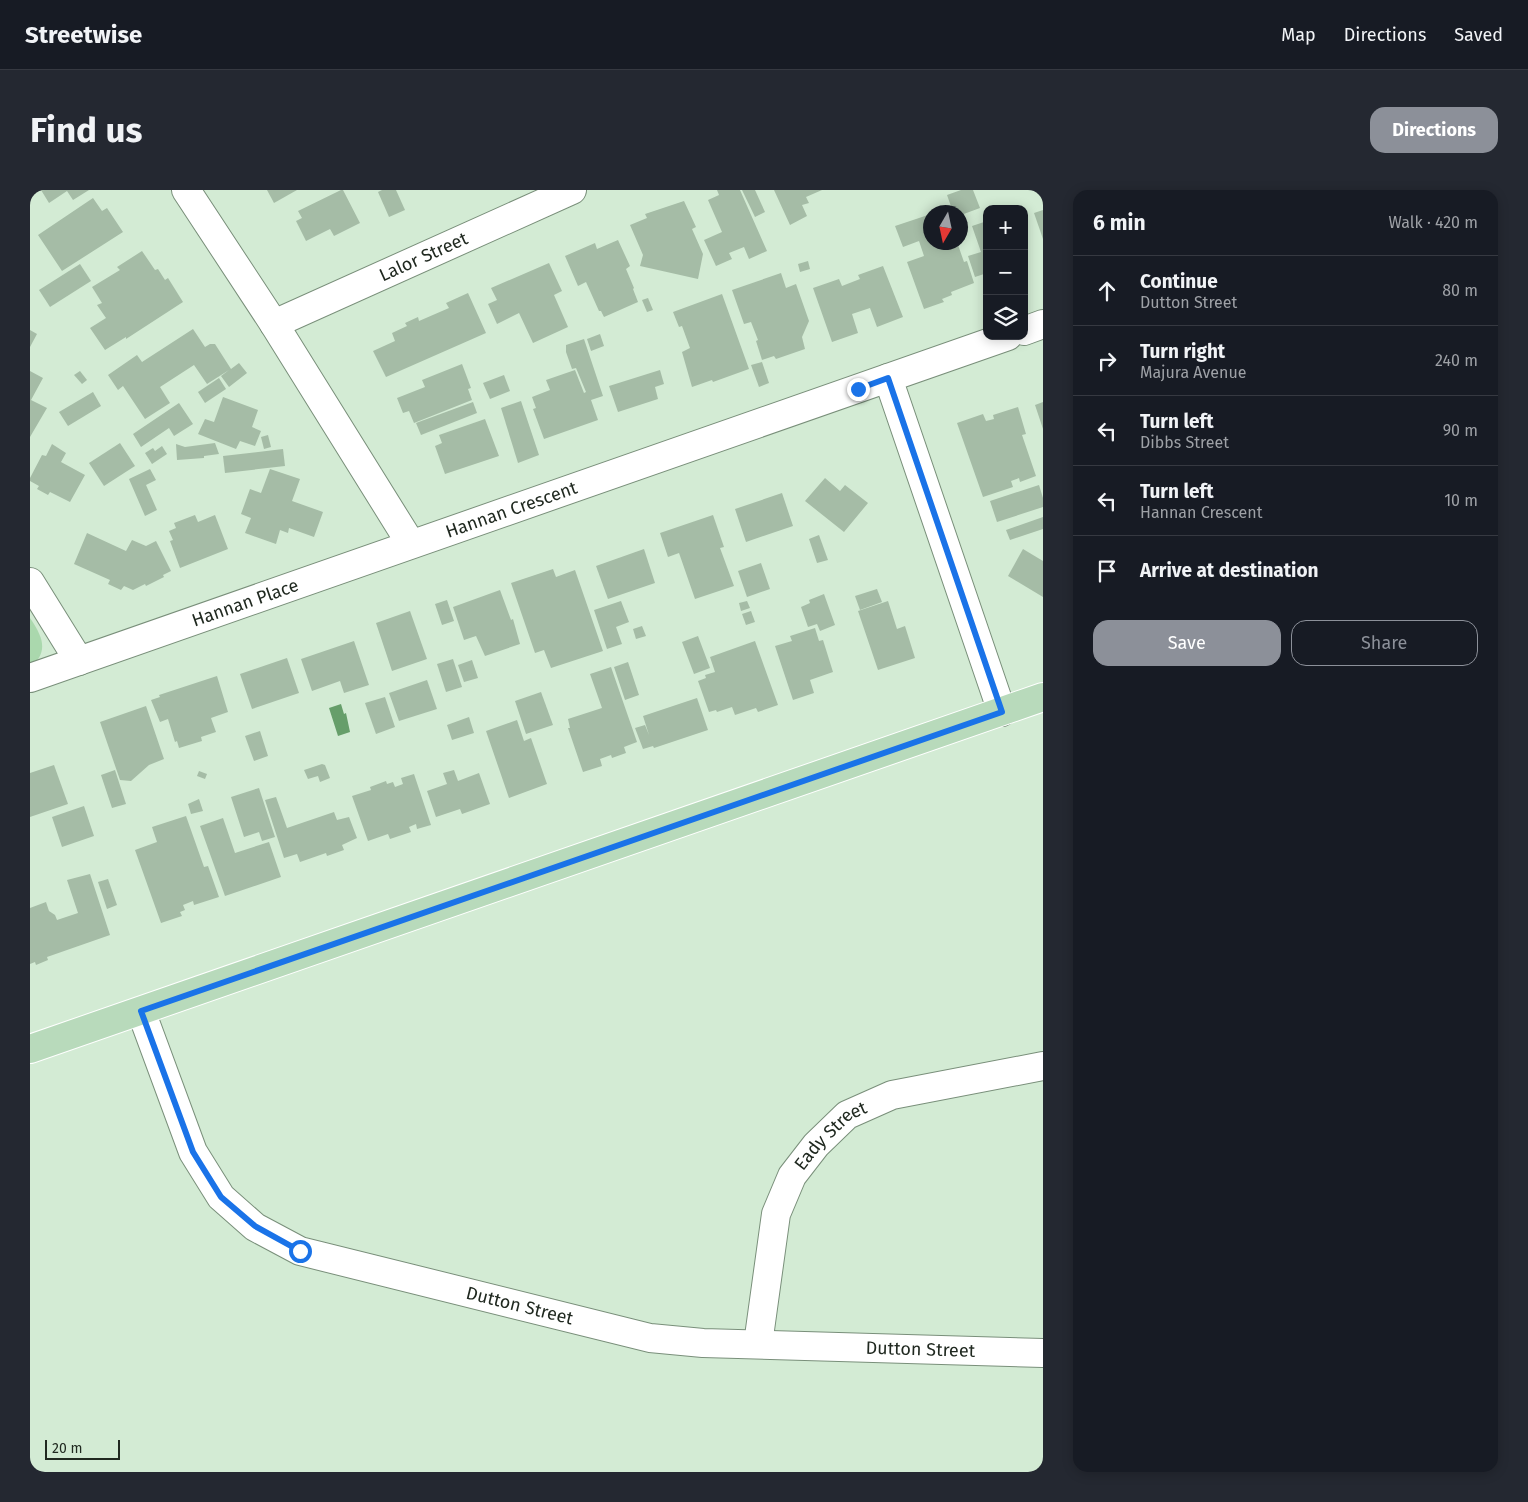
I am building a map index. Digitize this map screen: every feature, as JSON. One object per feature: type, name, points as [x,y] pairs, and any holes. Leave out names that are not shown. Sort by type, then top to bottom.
[{"type":"main road","points":[[30,1049],[1043,697]]},
{"type":"street","points":[[186,190],[274,324],[411,544]]},
{"type":"street","name":"Lalor Street","points":[[274,324],[572,190]]},
{"type":"street","points":[[1028,329],[1043,324]]},
{"type":"street","name":"Hannan Crescent","points":[[411,544],[997,340]]},
{"type":"street","points":[[888,378],[1002,712]]},
{"type":"street","name":"Hannan Place","points":[[30,678],[411,544]]},
{"type":"street","points":[[30,582],[79,661]]},
{"type":"street","name":"Dutton Street","points":[[141,1011],[193,1152],[221,1197],[255,1226],[300,1251],[650,1338],[703,1343],[1043,1353]]},
{"type":"street","name":"Eady Street","points":[[758,1344],[776,1214],[792,1176],[816,1145],[847,1115],[892,1095],[1043,1066]]},
{"type":"shaded area","points":[[30,618],[41,637],[42,649],[40,656],[30,668]]},
{"type":"shaded area","points":[[341,704],[344,714],[346,713],[350,732],[338,736],[329,708]]},
{"type":"building","points":[[41,190],[89,190],[73,200],[67,191],[49,203]]},
{"type":"building","points":[[267,190],[297,190],[274,203]]},
{"type":"building","points":[[343,190],[360,223],[334,236],[330,229],[306,241],[296,221],[302,218],[298,211]]},
{"type":"building","points":[[382,190],[396,190],[405,210],[389,217],[378,192]]},
{"type":"building","points":[[717,190],[740,190],[767,251],[749,259],[744,247],[729,253],[732,259],[716,266],[704,240],[722,232],[708,200],[719,195]]},
{"type":"building","points":[[742,190],[755,190],[765,212],[755,217]]},
{"type":"building","points":[[774,190],[822,190],[806,197],[809,203],[802,205],[807,216],[790,225]]},
{"type":"building","points":[[961,190],[973,190],[980,208],[968,212],[968,205],[951,205],[947,195]]},
{"type":"building","points":[[93,198],[102,211],[107,208],[123,232],[62,271],[38,235]]},
{"type":"building","points":[[684,201],[696,227],[692,229],[703,254],[698,279],[640,266],[643,255],[630,225],[647,218],[645,214]]},
{"type":"building","points":[[1043,210],[1043,239],[1034,213]]},
{"type":"building","points":[[923,217],[923,250],[960,250],[964,262],[967,261],[974,283],[951,292],[952,295],[942,299],[944,302],[924,309],[907,262],[924,256],[919,241],[903,247],[895,226]]},
{"type":"building","points":[[983,222],[983,274],[975,277],[968,256],[981,252],[972,226]]},
{"type":"building","points":[[618,240],[630,266],[626,269],[638,302],[604,317],[601,311],[599,311],[586,282],[578,286],[565,256],[595,243],[597,249]]},
{"type":"building","points":[[142,251],[155,270],[158,269],[165,280],[168,278],[183,302],[126,339],[126,337],[105,350],[90,328],[106,318],[97,305],[102,303],[92,287],[120,270],[117,267]]},
{"type":"building","points":[[808,261],[810,269],[800,272],[798,264]]},
{"type":"building","points":[[549,263],[562,291],[554,295],[568,327],[533,343],[519,313],[497,324],[488,304],[497,300],[491,288]]},
{"type":"building","points":[[80,264],[91,281],[50,307],[39,290]]},
{"type":"building","points":[[883,266],[903,317],[877,327],[870,308],[852,314],[858,333],[832,342],[813,288],[839,279],[842,286],[860,279],[858,275]]},
{"type":"building","points":[[781,273],[786,288],[796,284],[809,321],[802,337],[805,349],[776,359],[774,356],[762,360],[756,341],[758,340],[751,322],[744,324],[732,290]]},
{"type":"building","points":[[468,293],[486,333],[386,377],[373,351],[395,341],[392,333],[407,326],[405,323],[418,317],[419,321],[449,308],[446,303]]},
{"type":"building","points":[[722,294],[749,369],[713,382],[712,380],[692,387],[682,352],[690,348],[682,326],[679,327],[673,312]]},
{"type":"building","points":[[648,298],[653,310],[647,312],[642,300]]},
{"type":"building","points":[[193,329],[205,347],[215,344],[231,369],[239,363],[247,373],[229,387],[221,376],[229,370],[207,384],[194,365],[160,387],[170,403],[145,419],[123,386],[118,390],[108,375],[137,355],[142,362]]},
{"type":"building","points":[[30,330],[37,334],[30,347]]},
{"type":"building","points":[[600,334],[604,346],[591,351],[587,339]]},
{"type":"building","points":[[584,339],[603,396],[591,400],[598,420],[544,439],[533,409],[536,408],[532,397],[550,390],[546,380],[575,370],[584,393],[586,392],[576,368],[572,369],[566,352],[566,345]]},
{"type":"building","points":[[762,362],[769,383],[759,387],[751,365]]},
{"type":"building","points":[[462,364],[471,388],[468,389],[472,400],[414,423],[409,411],[403,413],[397,398],[425,387],[422,380]]},
{"type":"building","points":[[660,370],[664,384],[655,387],[658,399],[618,412],[609,386]]},
{"type":"building","points":[[30,371],[43,378],[31,400],[47,408],[30,437]]},
{"type":"building","points":[[80,371],[87,380],[82,384],[74,375]]},
{"type":"building","points":[[504,375],[510,391],[490,399],[483,383]]},
{"type":"building","points":[[219,378],[226,389],[205,403],[198,392]]},
{"type":"building","points":[[93,392],[101,406],[68,426],[59,412]]},
{"type":"building","points":[[223,397],[258,410],[252,427],[261,431],[255,446],[240,441],[236,449],[198,434],[205,419],[214,422]]},
{"type":"building","points":[[521,401],[539,455],[518,463],[501,408]]},
{"type":"building","points":[[473,402],[477,413],[421,435],[416,423]]},
{"type":"building","points":[[1043,402],[1043,429],[1035,405]]},
{"type":"building","points":[[179,403],[193,424],[174,436],[169,428],[141,447],[133,434]]},
{"type":"building","points":[[1018,407],[1026,434],[1022,435],[1036,476],[1020,482],[1019,478],[1011,481],[1013,487],[983,497],[957,423],[983,414],[986,421],[994,419],[993,415]]},
{"type":"building","points":[[485,419],[499,456],[445,474],[435,446],[442,443],[439,435]]},
{"type":"building","points":[[268,435],[271,447],[264,449],[261,437]]},
{"type":"building","points":[[120,443],[135,466],[104,486],[89,463]]},
{"type":"building","points":[[215,443],[219,454],[204,456],[204,458],[177,460],[176,444],[185,447]]},
{"type":"building","points":[[52,444],[66,453],[61,462],[85,475],[70,502],[50,492],[48,495],[37,489],[39,486],[30,481],[42,455],[46,456]]},
{"type":"building","points":[[162,446],[167,454],[152,464],[145,453],[153,448],[155,451]]},
{"type":"building","points":[[283,449],[285,466],[225,473],[223,456]]},
{"type":"building","points":[[150,469],[156,480],[146,485],[157,510],[145,516],[129,479]]},
{"type":"building","points":[[270,469],[300,479],[292,501],[323,512],[314,537],[289,528],[288,533],[280,530],[276,544],[245,533],[251,518],[241,514],[250,489],[261,493]]},
{"type":"building","points":[[825,478],[840,491],[845,485],[868,503],[844,532],[805,501]]},
{"type":"building","points":[[1039,485],[1043,498],[1043,507],[997,522],[990,501]]},
{"type":"building","points":[[782,493],[793,526],[746,542],[735,509]]},
{"type":"building","points":[[195,515],[198,522],[215,515],[228,549],[180,568],[170,541],[173,540],[169,531],[176,528],[174,523]]},
{"type":"building","points":[[713,515],[724,547],[720,548],[734,586],[695,599],[679,553],[668,557],[660,533]]},
{"type":"building","points":[[1043,517],[1043,529],[1010,540],[1006,530]]},
{"type":"building","points":[[87,533],[126,551],[132,540],[146,546],[156,541],[171,571],[163,575],[164,577],[146,586],[145,584],[133,590],[124,586],[121,590],[108,584],[110,580],[74,564]]},
{"type":"building","points":[[819,535],[828,560],[817,563],[809,539]]},
{"type":"building","points":[[644,549],[655,583],[608,599],[596,566]]},
{"type":"building","points":[[1023,549],[1043,561],[1043,597],[1008,576]]},
{"type":"building","points":[[761,563],[770,589],[747,597],[738,571]]},
{"type":"building","points":[[553,569],[556,577],[575,570],[603,651],[551,668],[544,650],[535,653],[511,583]]},
{"type":"building","points":[[877,589],[882,602],[860,610],[855,596]]},
{"type":"building","points":[[500,590],[511,620],[513,619],[520,644],[485,656],[476,636],[464,640],[453,607]]},
{"type":"building","points":[[824,594],[835,625],[820,631],[817,624],[808,627],[801,607],[810,603],[809,600]]},
{"type":"building","points":[[447,600],[454,621],[442,625],[435,604]]},
{"type":"building","points":[[621,601],[629,622],[616,627],[622,644],[607,649],[594,610]]},
{"type":"building","points":[[747,601],[750,608],[741,611],[739,603]]},
{"type":"building","points":[[888,601],[897,629],[905,626],[915,658],[878,670],[858,611]]},
{"type":"building","points":[[410,611],[427,659],[392,671],[376,623]]},
{"type":"building","points":[[751,611],[755,622],[746,625],[742,614]]},
{"type":"building","points":[[642,626],[646,636],[636,639],[633,629]]},
{"type":"building","points":[[815,628],[819,641],[823,640],[833,672],[810,680],[814,693],[793,700],[775,646],[792,641],[790,636]]},
{"type":"building","points":[[698,636],[710,668],[694,674],[682,642]]},
{"type":"building","points":[[354,641],[369,685],[344,693],[340,681],[312,691],[301,659]]},
{"type":"building","points":[[755,641],[778,705],[758,712],[756,708],[735,715],[732,707],[717,712],[716,710],[709,712],[698,681],[706,678],[705,675],[715,672],[710,657]]},
{"type":"building","points":[[287,658],[299,693],[252,709],[240,674]]},
{"type":"building","points":[[453,659],[462,687],[446,692],[437,664]]},
{"type":"building","points":[[472,660],[478,678],[464,682],[458,665]]},
{"type":"building","points":[[628,662],[639,695],[625,700],[614,667]]},
{"type":"building","points":[[611,667],[637,742],[624,747],[626,753],[612,758],[611,755],[600,759],[602,766],[583,772],[568,728],[570,728],[568,719],[602,708],[590,674]]},
{"type":"building","points":[[217,676],[228,712],[211,718],[216,732],[201,737],[202,741],[179,748],[177,741],[175,742],[168,719],[160,722],[151,700],[160,697],[159,695]]},
{"type":"building","points":[[427,680],[437,709],[399,721],[389,693]]},
{"type":"building","points":[[541,692],[553,725],[526,734],[515,701]]},
{"type":"building","points":[[385,697],[395,727],[376,734],[365,703]]},
{"type":"building","points":[[697,698],[708,730],[654,748],[653,746],[643,749],[635,728],[645,725],[649,735],[643,716]]},
{"type":"building","points":[[146,706],[164,759],[149,765],[131,781],[120,780],[100,722]]},
{"type":"building","points":[[469,717],[474,733],[452,740],[447,725]]},
{"type":"building","points":[[517,720],[524,741],[531,738],[547,784],[509,798],[486,731]]},
{"type":"building","points":[[260,731],[268,756],[254,761],[245,736]]},
{"type":"building","points":[[322,764],[325,765],[330,778],[320,782],[318,776],[308,779],[304,770]]},
{"type":"building","points":[[54,765],[68,804],[30,817],[30,773]]},
{"type":"building","points":[[115,770],[126,804],[112,808],[101,775]]},
{"type":"building","points":[[454,770],[458,781],[479,773],[490,804],[462,814],[460,809],[436,817],[427,791],[447,784],[443,773]]},
{"type":"building","points":[[199,771],[207,774],[205,779],[197,776]]},
{"type":"building","points":[[414,774],[431,825],[417,829],[416,824],[409,827],[411,832],[390,839],[388,834],[368,841],[352,796],[371,790],[370,787],[386,781],[387,784],[393,782],[395,787],[403,784],[401,778]]},
{"type":"building","points":[[259,788],[275,837],[262,841],[259,832],[244,837],[231,797]]},
{"type":"building","points":[[276,797],[287,828],[334,812],[337,820],[349,817],[357,838],[342,845],[344,850],[327,856],[326,853],[300,862],[297,854],[284,858],[265,800]]},
{"type":"building","points":[[199,799],[203,811],[191,814],[188,804]]},
{"type":"building","points":[[84,806],[94,836],[62,847],[52,817]]},
{"type":"building","points":[[186,816],[204,867],[208,866],[219,897],[194,905],[193,901],[183,905],[185,910],[180,912],[182,916],[161,923],[135,850],[157,842],[152,827]]},
{"type":"building","points":[[223,818],[235,853],[269,842],[281,877],[225,896],[200,826]]},
{"type":"building","points":[[90,874],[110,935],[47,957],[48,960],[36,965],[35,962],[30,964],[30,908],[46,902],[49,911],[55,915],[57,920],[78,913],[67,880]]},
{"type":"building","points":[[108,879],[117,905],[107,909],[98,882]]},
{"type":"route","points":[[300,1251],[255,1226],[221,1197],[193,1152],[141,1011],[1002,712],[888,378],[858,389]]}]
